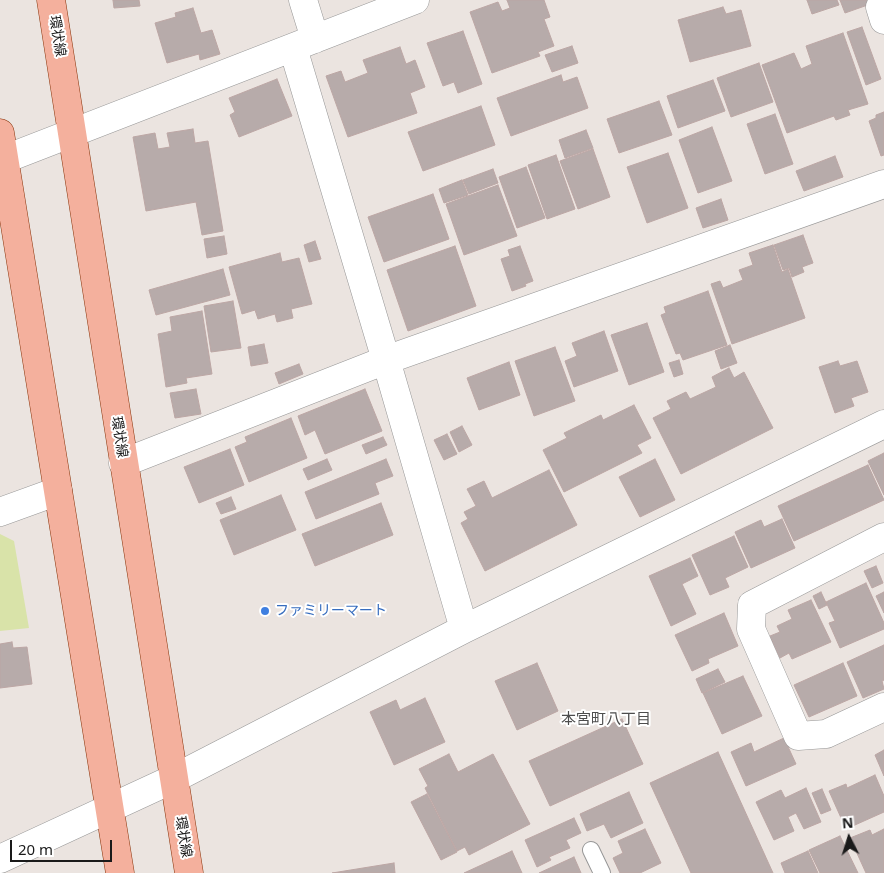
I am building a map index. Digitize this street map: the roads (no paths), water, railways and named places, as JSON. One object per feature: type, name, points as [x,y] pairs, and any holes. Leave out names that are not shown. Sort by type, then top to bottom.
[{"type":"main road","name":"環状線","points":[[51,0],[189,873]]},
{"type":"main road","points":[[0,133],[2,160],[120,873]]},
{"type":"street","points":[[303,0],[304,43],[386,360],[464,629]]},
{"type":"street","points":[[2,160],[415,0]]},
{"type":"street","points":[[123,463],[386,360],[884,184]]},
{"type":"street","points":[[0,858],[173,780],[464,629],[884,424]]},
{"type":"street","points":[[0,512],[58,491]]},
{"type":"street","points":[[884,537],[752,605],[751,629],[798,736],[826,734],[884,707]]},
{"type":"lane","points":[[591,850],[602,873]]},
{"type":"place","name":"ファミリーマート","points":[[265,611]]},
{"type":"district","name":"本宮町八丁目","points":[[606,720]]}]
